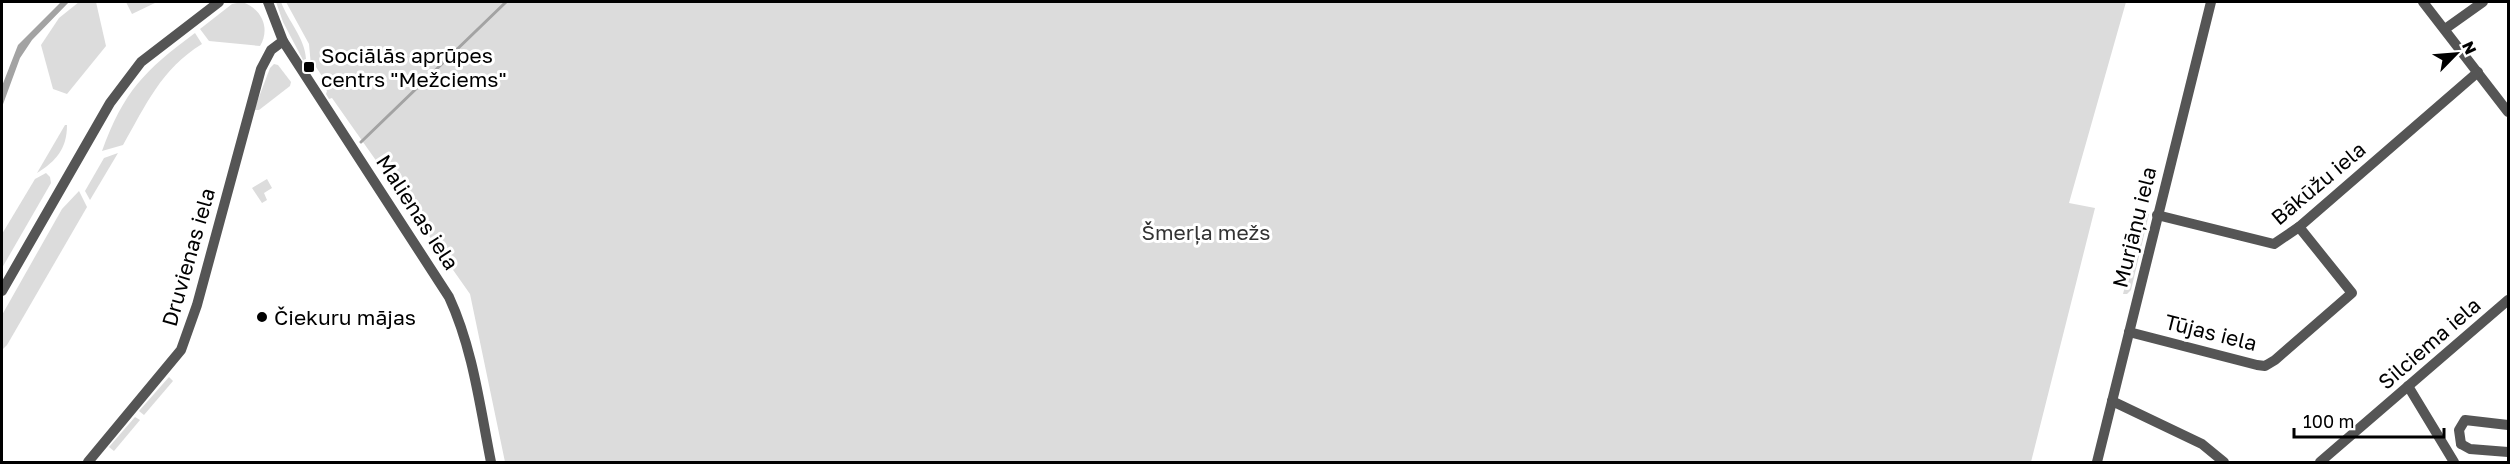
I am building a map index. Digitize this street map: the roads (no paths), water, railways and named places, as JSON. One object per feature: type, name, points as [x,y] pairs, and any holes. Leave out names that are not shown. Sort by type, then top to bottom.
[{"type":"street","points":[[2,291],[110,103],[131,74],[141,62],[219,2]]},
{"type":"street","name":"Malienas iela","points":[[268,2],[283,41],[449,297],[462,325],[470,354],[491,462]]},
{"type":"street","name":"Murjāņu iela","points":[[2097,462],[2211,2]]},
{"type":"street","points":[[2423,2],[2508,112]]},
{"type":"street","points":[[2445,29],[2483,2]]},
{"type":"street","name":"Druvienas iela","points":[[88,462],[181,350],[197,305],[261,69],[271,50],[283,41]]},
{"type":"street","name":"Bākūžu iela","points":[[2157,214],[2274,244],[2299,227],[2478,72]]},
{"type":"street","name":"Tūjas iela","points":[[2129,332],[2257,365],[2265,366],[2275,360],[2352,293],[2299,227]]},
{"type":"street","name":"Silciema iela","points":[[2320,462],[2508,300]]},
{"type":"street","points":[[2408,386],[2454,462]]},
{"type":"street","points":[[2112,401],[2202,444],[2223,462]]},
{"type":"street","points":[[2461,444],[2459,430],[2465,420],[2508,425]]},
{"type":"street","points":[[2447,451],[2461,444]]},
{"type":"street","points":[[2461,444],[2470,448],[2508,452]]},
{"type":"waterway","points":[[361,142],[506,2]]},
{"type":"place","name":"Sociālās aprūpes centrs \"Mežciems\"","points":[[309,67]]},
{"type":"place","name":"Čiekuru mājas","points":[[262,317]]},
{"type":"park label","name":"Šmerļa mežs","points":[[1206,232]]}]
